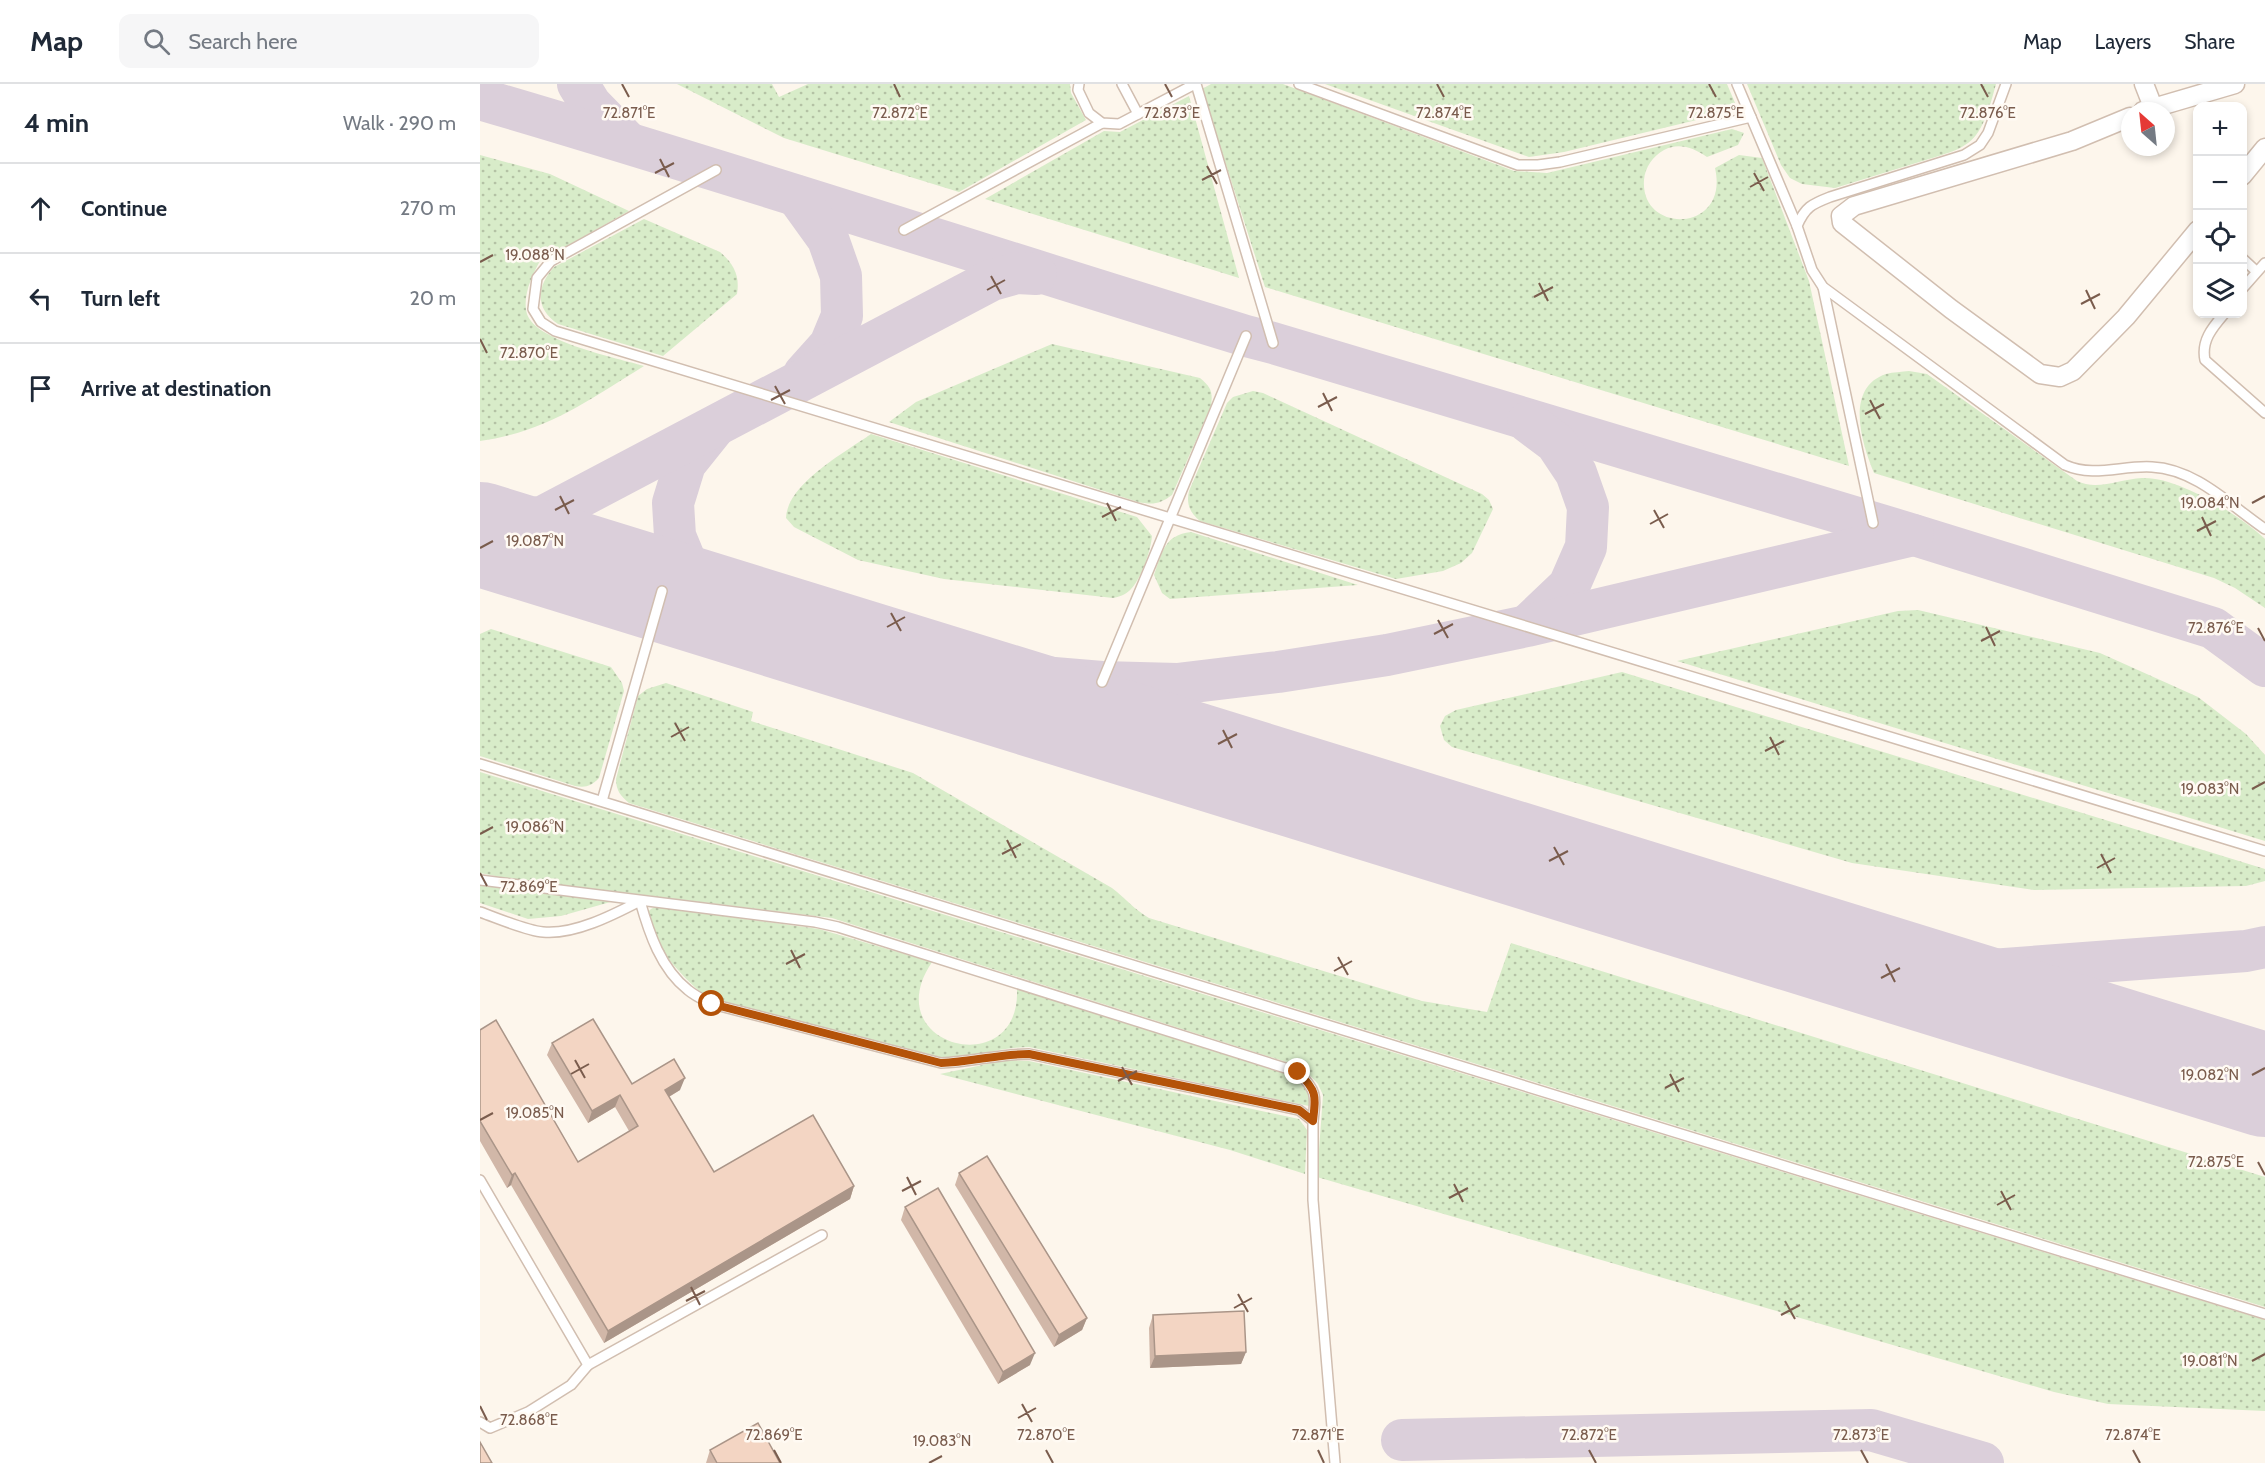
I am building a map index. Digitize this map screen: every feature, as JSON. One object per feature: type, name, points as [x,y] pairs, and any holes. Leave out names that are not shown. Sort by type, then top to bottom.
[{"type":"street","points":[[2144,84],[2147,102]]},
{"type":"street","points":[[2172,102],[2235,84]]},
{"type":"street","points":[[2121,121],[2072,141],[1854,206],[1845,211],[1842,223],[1988,336],[2040,374],[2051,377],[2060,377],[2073,371],[2126,317],[2193,236]]},
{"type":"street","points":[[2247,170],[2265,148]]},
{"type":"lane","points":[[1079,84],[1078,90],[1089,113],[1102,123]]},
{"type":"lane","points":[[1122,84],[1138,114]]},
{"type":"lane","points":[[904,230],[1102,123],[1119,124],[1196,84],[1273,343]]},
{"type":"lane","points":[[1299,84],[1518,165],[1560,162],[1751,117]]},
{"type":"lane","points":[[1737,84],[1797,226],[1812,270],[1823,287],[2065,465],[2076,470],[2093,472],[2153,466],[2170,470],[2204,484],[2265,529]]},
{"type":"lane","points":[[1797,226],[1803,212],[1814,204],[1964,155],[1980,146],[1988,134],[2006,84]]},
{"type":"lane","points":[[716,170],[551,261],[537,278],[533,309],[540,322],[555,331],[2265,851]]},
{"type":"lane","points":[[2247,263],[2256,271]]},
{"type":"lane","points":[[2247,283],[2265,263]]},
{"type":"lane","points":[[1823,287],[1873,523]]},
{"type":"lane","points":[[2221,318],[2205,342],[2205,360],[2265,413]]},
{"type":"lane","points":[[1102,682],[1246,336]]},
{"type":"lane","points":[[602,801],[662,591]]},
{"type":"lane","points":[[480,764],[2265,1314]]},
{"type":"lane","points":[[480,880],[815,922],[838,927],[1298,1072],[1309,1083],[1316,1096],[1313,1121],[1312,1200],[1335,1463]]},
{"type":"lane","points":[[480,912],[541,933],[561,931],[592,923],[616,914],[640,901]]},
{"type":"lane","points":[[640,901],[649,932],[674,977],[689,992],[712,1004],[941,1063],[966,1062],[1002,1054],[1029,1054],[1299,1110],[1313,1121]]},
{"type":"lane","points":[[480,1180],[588,1365]]},
{"type":"lane","points":[[480,1422],[490,1428],[528,1412],[572,1385],[588,1365],[822,1235]]},
{"type":"green space","points":[[677,84],[772,84],[779,97],[808,84],[1070,84],[1071,93],[1086,120],[959,192],[784,138]]},
{"type":"green space","points":[[1211,84],[1283,84],[1514,171],[1547,173],[1732,129],[1744,133],[1738,145],[1707,157],[1681,146],[1660,152],[1650,162],[1646,171],[1644,180],[1647,198],[1656,210],[1669,218],[1684,219],[1698,215],[1710,205],[1716,189],[1715,168],[1739,155],[1762,158],[1809,281],[1849,466],[1265,287],[1202,89]]},
{"type":"green space","points":[[1325,84],[1727,84],[1738,110],[1564,152],[1529,157]]},
{"type":"green space","points":[[1747,84],[1996,84],[1983,124],[1974,138],[1965,145],[1942,155],[1835,188],[1802,184],[1790,178],[1781,165]]},
{"type":"green space","points":[[1189,96],[1239,278],[985,199],[1104,131],[1120,132]]},
{"type":"green space","points":[[480,155],[550,174],[629,211],[540,261],[529,286],[526,307],[527,314],[534,324],[561,341],[644,366],[566,413],[526,430],[480,441]]},
{"type":"green space","points":[[644,219],[720,252],[732,266],[738,282],[737,294],[663,356],[558,324],[550,318],[542,305],[541,290],[554,267]]},
{"type":"green space","points":[[1052,344],[1200,378],[1207,384],[1212,397],[1211,406],[1172,495],[1156,503],[1138,502],[889,422],[916,402]]},
{"type":"green space","points":[[1909,371],[1927,374],[2077,481],[2101,485],[2142,478],[2156,479],[2190,490],[2240,519],[2265,539],[2265,608],[2235,588],[2214,578],[1874,473],[1861,433],[1861,404],[1865,391],[1873,381],[1886,374]]},
{"type":"green space","points":[[1253,391],[1263,393],[1482,494],[1489,500],[1493,509],[1472,553],[1461,563],[1443,571],[1396,579],[1200,521],[1190,508],[1189,491],[1227,403],[1233,397]]},
{"type":"green space","points":[[871,434],[1137,517],[1152,536],[1142,572],[1128,592],[1113,598],[944,579],[858,560],[794,527],[786,518],[789,505],[796,493],[819,470]]},
{"type":"green space","points":[[1191,532],[1358,585],[1170,599],[1162,593],[1154,575],[1165,546],[1175,537]]},
{"type":"green space","points":[[1918,610],[2100,653],[2198,697],[2246,734],[2265,755],[2265,841],[1677,661],[1898,611]]},
{"type":"green space","points":[[491,629],[611,667],[622,683],[624,691],[599,778],[593,783],[588,786],[575,786],[480,756],[480,634]]},
{"type":"green space","points":[[1622,672],[2265,869],[2265,881],[2246,886],[2034,890],[1852,863],[1452,747],[1444,740],[1440,726],[1445,716],[1456,710]]},
{"type":"green space","points":[[666,683],[753,712],[751,721],[913,773],[1112,888],[1149,918],[1422,1001],[1487,1012],[1511,943],[2265,1177],[2265,1307],[629,803],[619,793],[616,779],[638,696],[647,689]]},
{"type":"green space","points":[[480,772],[2265,1320],[2265,1411],[2108,1404],[2054,1392],[1317,1177],[1323,1095],[1318,1084],[1302,1067],[832,918],[480,873]]},
{"type":"green space","points":[[480,880],[621,899],[561,916],[528,919],[480,903]]},
{"type":"green space","points":[[656,907],[819,929],[932,962],[919,991],[922,1015],[935,1033],[955,1043],[977,1044],[997,1036],[1012,1018],[1017,989],[1275,1069],[1302,1082],[1311,1098],[1309,1106],[1029,1047],[940,1057],[728,1003],[705,995],[697,989],[662,951],[647,923],[648,913]]},
{"type":"green space","points":[[1006,1060],[1029,1061],[1299,1119],[1307,1130],[1305,1174],[1230,1150],[940,1074]]},
{"type":"building","points":[[593,1019],[632,1084],[674,1059],[685,1078],[665,1090],[714,1172],[813,1115],[854,1186],[608,1331],[515,1173],[512,1175],[480,1121],[480,1030],[496,1020],[578,1162],[638,1126],[620,1095],[592,1111],[552,1043]]},
{"type":"building","points":[[987,1156],[1087,1318],[1059,1335],[959,1173]]},
{"type":"building","points":[[938,1188],[1035,1353],[1003,1372],[905,1207]]},
{"type":"building","points":[[1244,1311],[1246,1352],[1155,1356],[1153,1315]]},
{"type":"building","points":[[758,1423],[780,1463],[717,1463],[710,1450]]},
{"type":"building","points":[[480,1442],[492,1463],[480,1463]]},
{"type":"taxiway","points":[[578,84],[591,105],[627,142]]},
{"type":"taxiway","points":[[480,99],[1246,336],[1914,535],[2213,628],[2265,666]]},
{"type":"taxiway","points":[[797,196],[828,239],[841,276],[842,316],[830,345],[804,374]]},
{"type":"taxiway","points":[[480,527],[490,528],[544,516],[992,280],[1017,273],[1036,274]]},
{"type":"taxiway","points":[[1528,422],[1556,443],[1576,473],[1588,507],[1586,547],[1569,586],[1528,625]]},
{"type":"taxiway","points":[[713,429],[685,464],[673,503],[675,536],[689,570],[726,610]]},
{"type":"taxiway","points":[[866,654],[1042,677],[1102,682],[1177,684],[1278,672],[1387,655],[1527,626],[1913,535]]},
{"type":"taxiway","points":[[480,558],[547,555]]},
{"type":"taxiway","points":[[1909,976],[2246,951],[2265,947]]},
{"type":"taxiway","points":[[1402,1440],[1871,1430],[1983,1463]]},
{"type":"runway","points":[[480,534],[2265,1085]]},
{"type":"route","points":[[712,1004],[941,1063],[966,1062],[1002,1054],[1029,1054],[1299,1110],[1313,1121],[1316,1096],[1309,1083],[1298,1072]]}]
